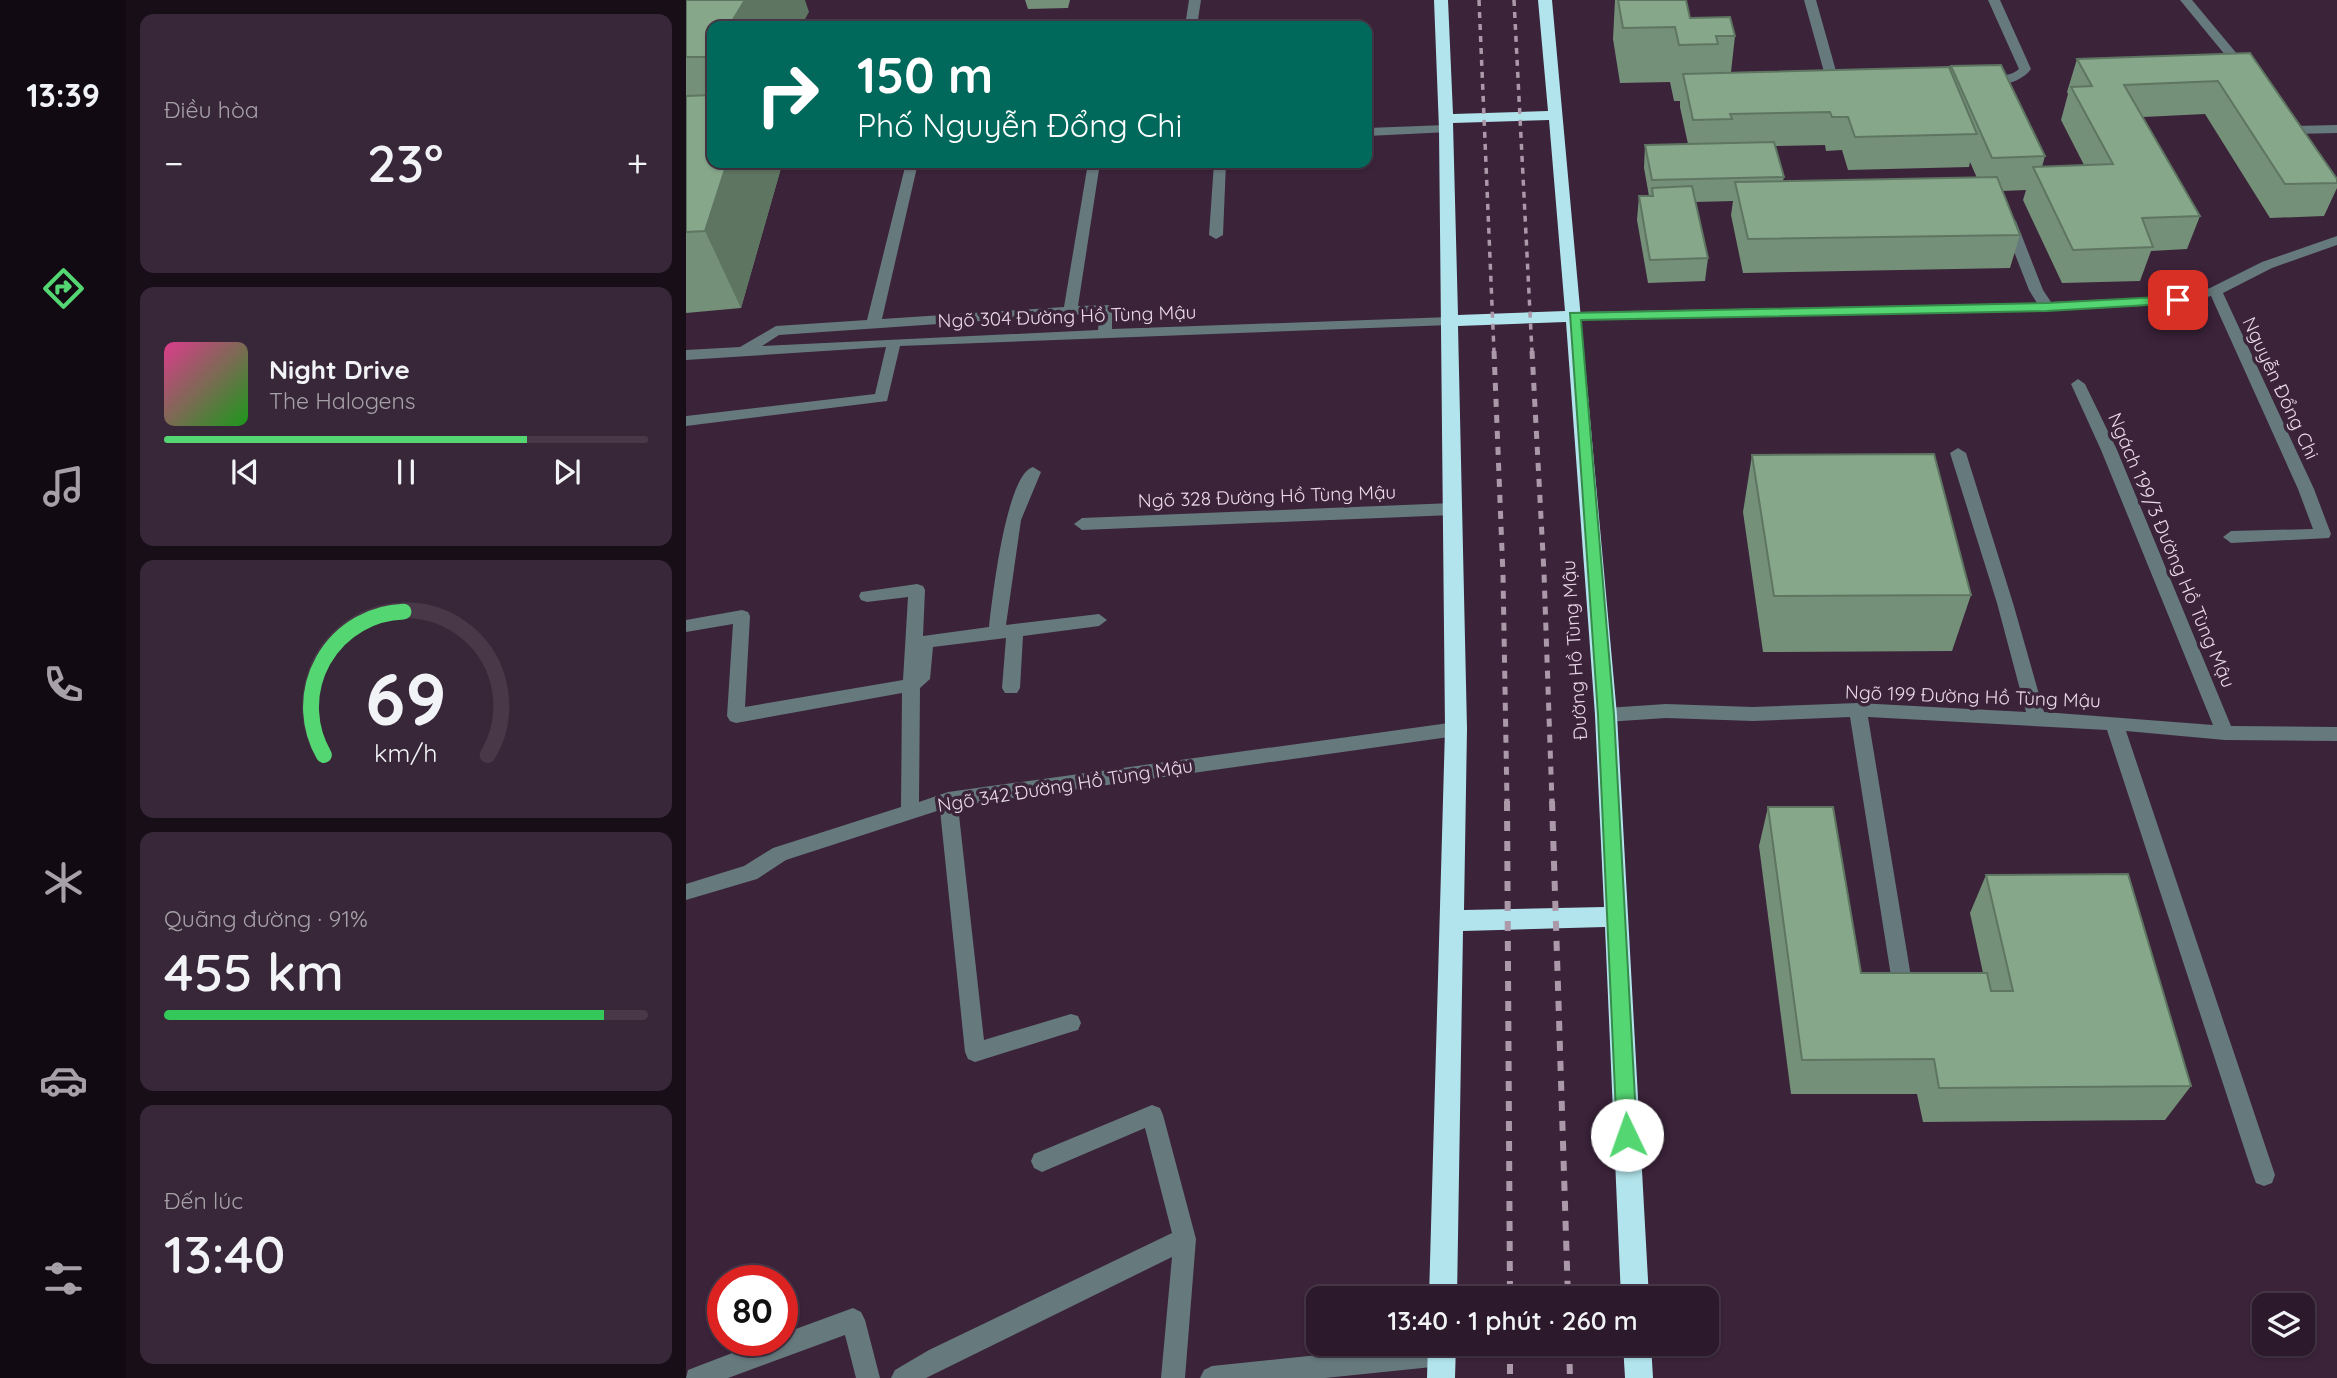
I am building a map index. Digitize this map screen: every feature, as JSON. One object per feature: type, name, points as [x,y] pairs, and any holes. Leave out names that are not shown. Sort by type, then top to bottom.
[{"type":"highway","points":[[1441,0],[1446,124],[1457,729],[1443,1286]]},
{"type":"highway","name":"Đường Hồ Tùng Mậu","points":[[1545,0],[1606,715],[1634,1286]]},
{"type":"highway","points":[[1446,124],[1555,115]]},
{"type":"highway","points":[[1450,321],[1574,316]]},
{"type":"highway","points":[[1452,921],[1616,917]]},
{"type":"highway","points":[[1638,1356],[1639,1378]]},
{"type":"street","points":[[1192,21],[1195,0]]},
{"type":"street","points":[[1810,0],[1834,77],[1849,83],[1862,83]]},
{"type":"street","points":[[1977,80],[2014,78],[2025,69],[1994,0]]},
{"type":"street","points":[[2186,0],[2255,83]]},
{"type":"street","points":[[1372,131],[1446,124]]},
{"type":"street","points":[[2294,130],[2337,129]]},
{"type":"street","points":[[874,322],[911,168]]},
{"type":"street","points":[[1070,310],[1093,168]]},
{"type":"street","points":[[1216,235],[1220,168]]},
{"type":"street","points":[[2004,211],[2036,290],[2047,307]]},
{"type":"street","points":[[1574,316],[2047,307],[2178,300],[2215,291],[2267,265],[2337,240]]},
{"type":"street","name":"Nguyễn Đổng Chi","points":[[2215,291],[2306,489],[2323,534],[2231,537]]},
{"type":"street","points":[[743,351],[776,331],[874,322],[1107,308],[1105,334]]},
{"type":"street","name":"Ngõ 304 Đường Hồ Tùng Mậu","points":[[686,355],[894,342],[1450,321]]},
{"type":"street","points":[[686,421],[882,398],[894,342]]},
{"type":"street","name":"Ngách 199/3 Đường Hồ Tùng Mậu","points":[[2077,384],[2114,463],[2225,733]]},
{"type":"street","points":[[1958,453],[2005,603],[2037,720]]},
{"type":"street","points":[[1011,688],[1003,575],[1013,520],[1033,472]]},
{"type":"street","name":"Ngõ 328 Đường Hồ Tùng Mậu","points":[[1082,524],[1453,509]]},
{"type":"street","points":[[867,596],[917,590],[911,685],[910,812]]},
{"type":"street","points":[[686,626],[742,616],[736,716],[911,685],[920,679],[925,642],[1099,620]]},
{"type":"street","points":[[1858,710],[1904,995]]},
{"type":"street","name":"Ngõ 199 Đường Hồ Tùng Mậu","points":[[1606,715],[1666,711],[1753,714],[1858,710],[2114,723],[2225,733],[2337,734]]},
{"type":"street","points":[[2114,723],[2263,1175]]},
{"type":"street","name":"Ngõ 342 Đường Hồ Tùng Mậu","points":[[686,892],[750,873],[780,854],[948,800],[1457,729]]},
{"type":"street","points":[[948,800],[975,1052],[1071,1023]]},
{"type":"street","points":[[1042,1161],[1152,1115],[1185,1239],[1173,1378]]},
{"type":"street","points":[[903,1378],[937,1358],[1185,1239]]},
{"type":"street","points":[[696,1378],[853,1320],[868,1378]]},
{"type":"street","points":[[1212,1378],[1442,1359]]},
{"type":"building","points":[[686,0],[745,0],[732,21],[707,21],[707,57],[686,57]]},
{"type":"building","points":[[1618,0],[1686,0],[1690,18],[1730,17],[1735,36],[1716,36],[1718,44],[1679,45],[1675,27],[1623,28]]},
{"type":"building","points":[[2250,53],[2337,179],[2337,183],[2285,184],[2218,81],[2124,85],[2200,216],[2142,218],[2153,247],[2073,250],[2033,167],[2113,164],[2071,87],[2092,86],[2077,59]]},
{"type":"building","points":[[2001,65],[2045,156],[1992,158],[1951,66]]},
{"type":"building","points":[[1949,67],[1977,134],[1855,137],[1848,117],[1832,117],[1830,112],[1730,114],[1732,119],[1693,120],[1683,74]]},
{"type":"building","points":[[707,95],[707,168],[725,168],[705,231],[686,232],[686,96]]},
{"type":"building","points":[[1774,142],[1784,177],[1652,180],[1645,145]]},
{"type":"building","points":[[1997,177],[2020,235],[1748,239],[1735,182]]},
{"type":"building","points":[[1692,186],[1708,258],[1650,260],[1639,196],[1653,196],[1652,188]]},
{"type":"building","points":[[1934,454],[1971,595],[1774,596],[1752,455]]},
{"type":"building","points":[[1768,807],[1833,807],[1861,973],[1987,973],[1991,991],[2013,991],[1986,875],[2128,874],[2191,1086],[1939,1088],[1934,1059],[1802,1060]]},
{"type":"railway","points":[[1479,0],[1494,352]]},
{"type":"railway","points":[[1514,0],[1532,352]]},
{"type":"railway","points":[[1494,351],[1503,575],[1507,802]]},
{"type":"railway","points":[[1532,351],[1544,573],[1552,802]]},
{"type":"railway","points":[[1507,801],[1510,1286]]},
{"type":"railway","points":[[1552,801],[1568,1286]]},
{"type":"railway","points":[[1510,1356],[1510,1378]]},
{"type":"railway","points":[[1569,1356],[1570,1378]]},
{"type":"route","points":[[1627,1135],[1606,715],[1574,316],[2047,307],[2178,300]]}]
